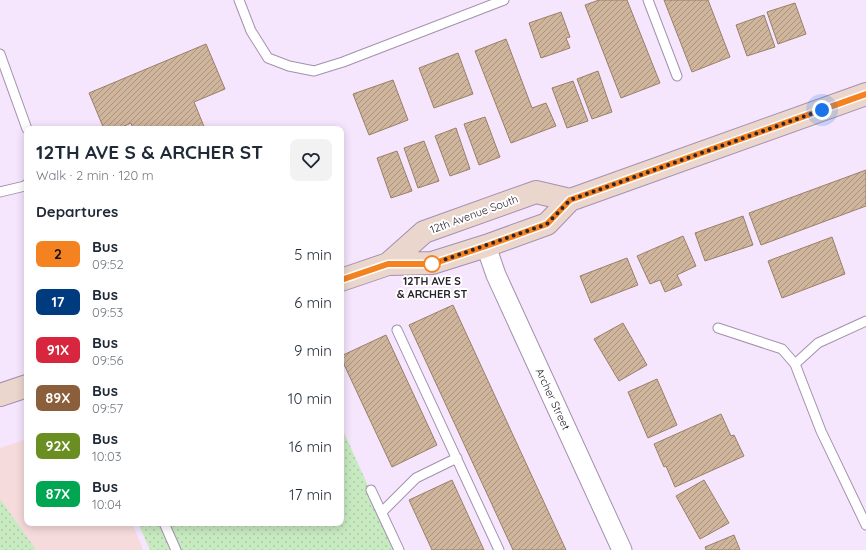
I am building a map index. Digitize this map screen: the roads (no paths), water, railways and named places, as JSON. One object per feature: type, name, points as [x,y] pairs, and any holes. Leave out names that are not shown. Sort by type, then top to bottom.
[{"type":"main road","name":"12th Avenue South","points":[[344,279],[388,264],[432,264],[486,246],[547,224],[570,200],[866,94]]},
{"type":"main road","name":"12th Avenue South","points":[[388,264],[424,232],[536,192],[570,200]]},
{"type":"main road","points":[[0,395],[24,387]]},
{"type":"street","name":"Archer Street","points":[[486,246],[496,275],[622,550]]},
{"type":"lane","points":[[239,0],[251,31],[268,58],[288,66],[314,71],[343,62],[504,0]]},
{"type":"lane","points":[[648,0],[677,76]]},
{"type":"lane","points":[[0,54],[26,126]]},
{"type":"lane","points":[[0,192],[24,186]]},
{"type":"lane","points":[[795,364],[818,343],[866,321]]},
{"type":"lane","points":[[718,328],[782,349],[795,364],[821,431],[866,526]]},
{"type":"lane","points":[[397,330],[499,550]]},
{"type":"lane","points":[[382,512],[416,478],[457,458]]},
{"type":"lane","points":[[371,490],[400,550]]},
{"type":"lane","points":[[165,526],[176,550]]},
{"type":"place","name":"12TH AVE S & ARCHER ST","points":[[432,264]]}]
